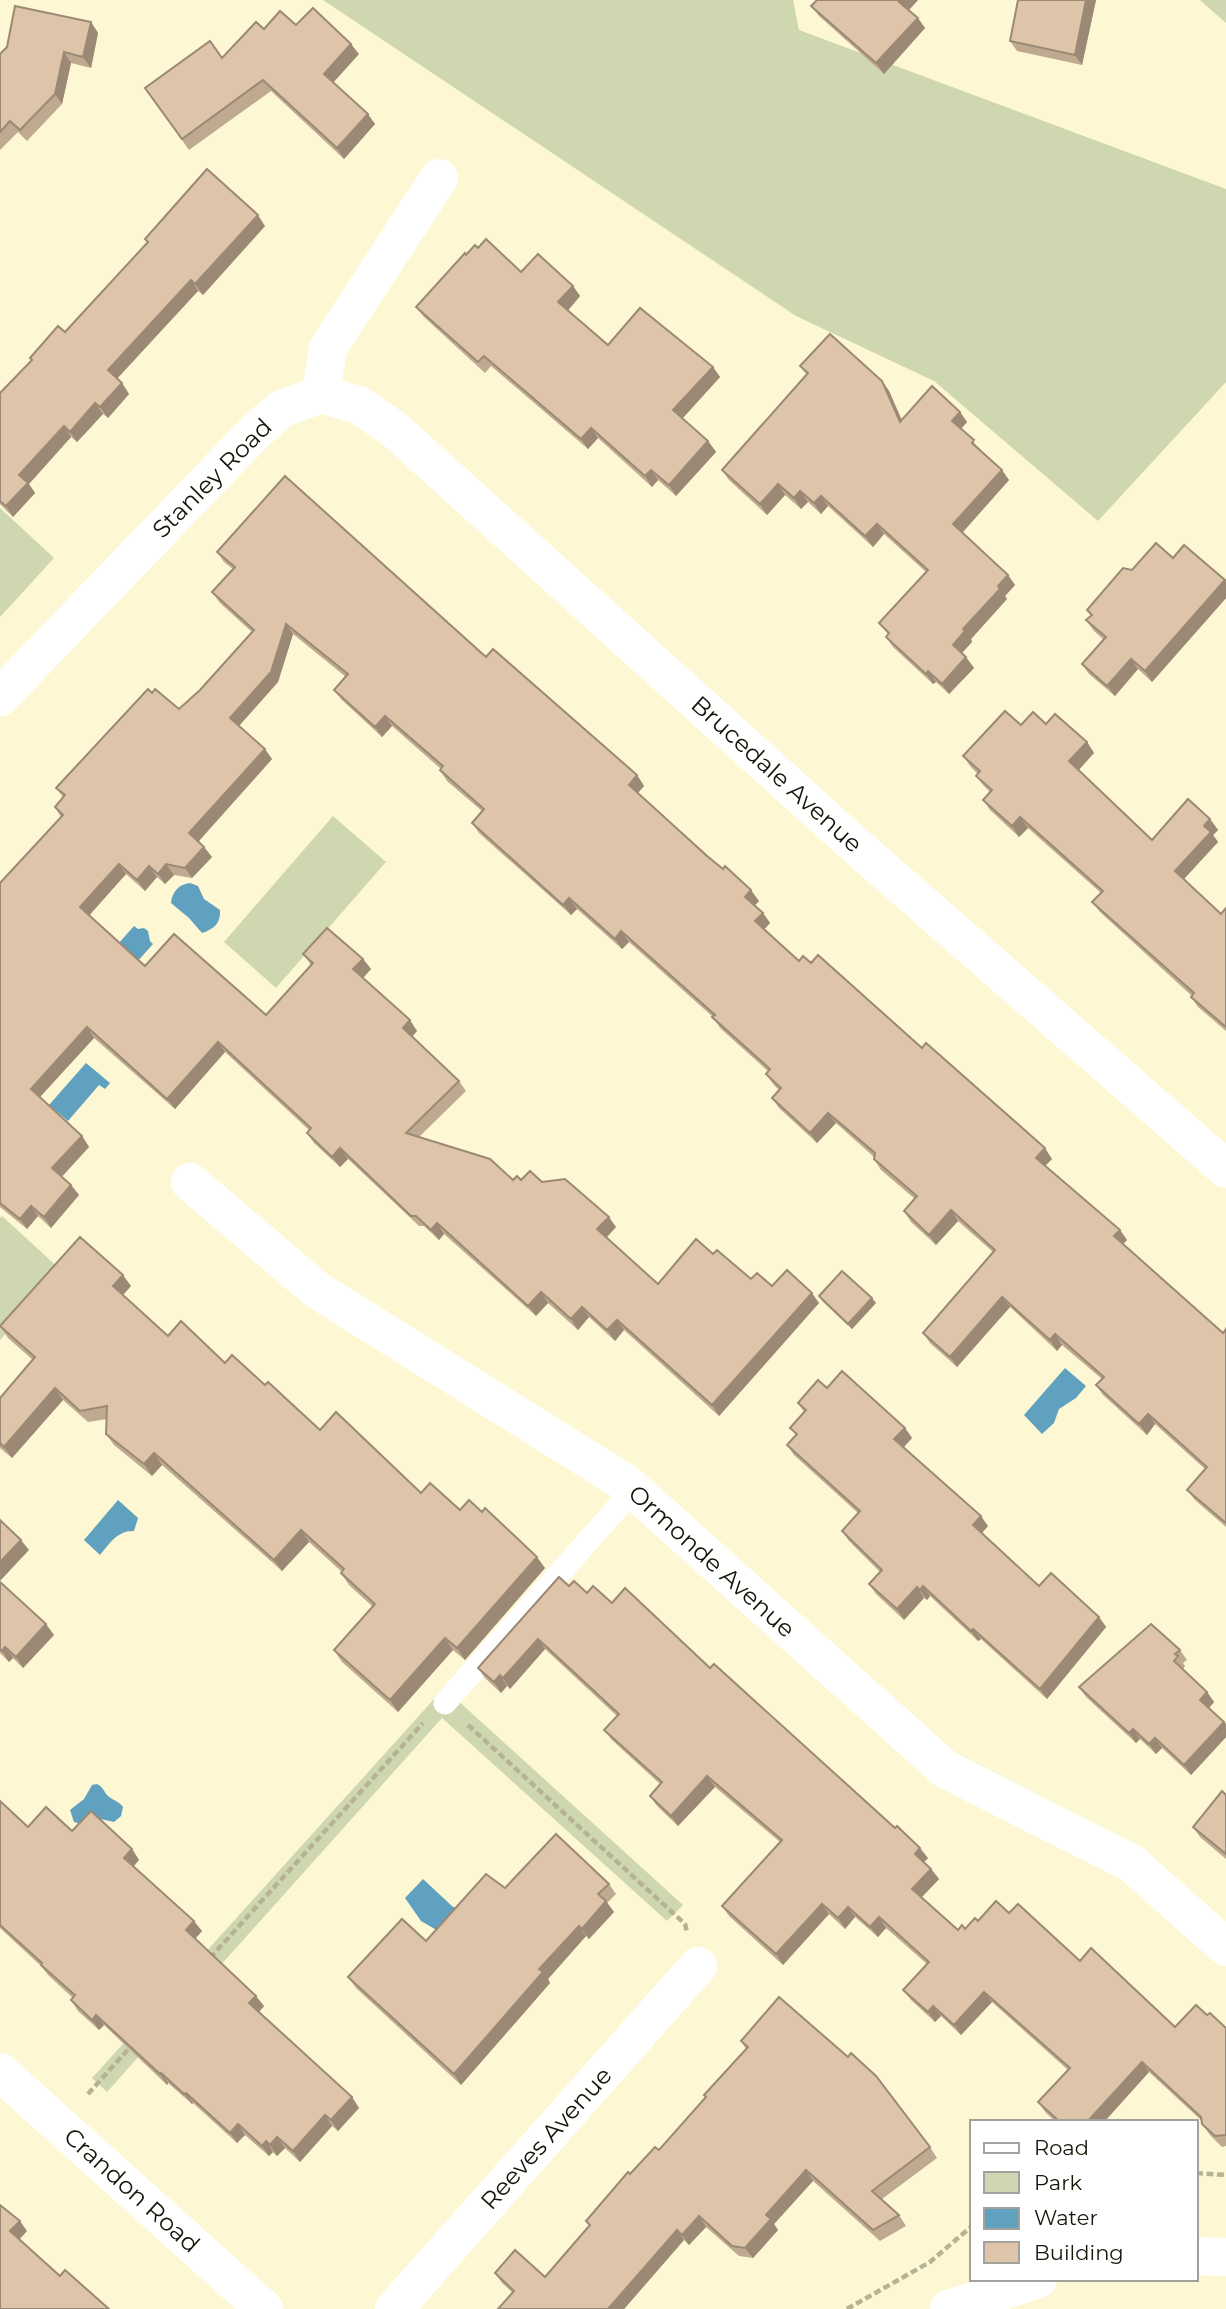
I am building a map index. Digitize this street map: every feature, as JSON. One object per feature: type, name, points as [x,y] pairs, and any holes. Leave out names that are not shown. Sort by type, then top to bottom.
[{"type":"street","points":[[321,394],[328,348],[439,178]]},
{"type":"street","name":"Stanley Road","points":[[4,686],[254,433],[281,409],[321,394]]},
{"type":"street","name":"Brucedale Avenue","points":[[321,394],[359,405],[395,430],[856,846],[1226,1169]]},
{"type":"street","name":"Ormonde Avenue","points":[[190,1182],[317,1290],[634,1490],[945,1769],[1131,1863],[1226,1947]]},
{"type":"street","name":"Reeves Avenue","points":[[394,2309],[698,1966]]},
{"type":"street","name":"Crandon Road","points":[[0,2072],[264,2309]]},
{"type":"street","points":[[1198,2256],[1226,2257]]},
{"type":"street","points":[[948,2309],[1032,2281]]},
{"type":"lane","points":[[445,1703],[634,1490]]},
{"type":"path","points":[[208,1961],[430,1715],[445,1703],[685,1924],[698,1966]]},
{"type":"path","points":[[88,2094],[134,2043]]},
{"type":"path","points":[[1198,2173],[1226,2175]]},
{"type":"path","points":[[847,2309],[930,2262],[970,2227]]},
{"type":"green space","points":[[323,0],[793,0],[799,30],[1226,189],[1226,382],[1098,521],[934,381],[796,316]]},
{"type":"green space","points":[[1200,0],[1226,0],[1226,23]]},
{"type":"green space","points":[[0,508],[54,558],[0,617]]},
{"type":"green space","points":[[333,816],[386,862],[276,988],[224,942]]},
{"type":"green space","points":[[2,1216],[63,1272],[0,1340],[0,1218]]},
{"type":"green space","points":[[444,1688],[683,1905],[667,1921],[442,1718],[107,2092],[92,2078]]},
{"type":"water","points":[[190,883],[198,886],[204,899],[220,910],[216,925],[202,933],[171,903],[177,889]]},
{"type":"water","points":[[134,926],[148,931],[153,944],[119,982],[101,963]]},
{"type":"water","points":[[86,1063],[110,1083],[105,1089],[99,1085],[68,1121],[49,1105]]},
{"type":"water","points":[[1065,1368],[1086,1386],[1076,1398],[1059,1409],[1054,1423],[1042,1434],[1024,1415]]},
{"type":"water","points":[[118,1500],[138,1518],[134,1531],[119,1535],[100,1555],[84,1540]]},
{"type":"water","points":[[97,1784],[123,1807],[121,1816],[114,1822],[96,1818],[81,1824],[74,1822],[70,1810],[84,1799],[92,1785]]},
{"type":"water","points":[[423,1879],[453,1907],[461,1908],[445,1935],[421,1921],[405,1898]]},
{"type":"building","points":[[817,0],[901,0],[899,2],[918,18],[876,63],[811,6]]},
{"type":"building","points":[[1018,0],[1086,0],[1075,55],[1010,41]]},
{"type":"building","points":[[15,6],[91,22],[83,57],[64,52],[55,94],[20,130],[10,121],[0,132],[0,54],[7,47]]},
{"type":"building","points":[[313,8],[351,44],[324,74],[368,114],[337,148],[263,80],[182,139],[145,88],[210,41],[222,58],[256,22],[264,29],[280,11],[296,25]]},
{"type":"building","points":[[207,169],[258,215],[195,284],[191,280],[108,370],[122,383],[100,407],[95,403],[70,432],[64,426],[19,475],[28,483],[6,506],[0,501],[0,393],[32,360],[30,358],[58,326],[65,332],[148,242],[145,239]]},
{"type":"building","points":[[486,239],[521,272],[538,254],[573,286],[558,302],[608,345],[640,308],[713,367],[673,410],[708,441],[669,485],[651,470],[645,476],[591,428],[581,439],[484,356],[478,362],[416,307],[465,253],[466,255],[475,245],[478,248]]},
{"type":"building","points":[[830,334],[882,381],[900,422],[932,386],[960,412],[952,421],[1002,470],[953,524],[1008,575],[998,586],[1000,589],[963,629],[965,631],[953,645],[966,657],[942,684],[928,671],[926,674],[886,637],[889,633],[879,623],[928,570],[877,524],[865,536],[821,496],[814,503],[800,491],[794,498],[778,484],[760,504],[722,470],[808,373],[800,366]]},
{"type":"building","points":[[285,476],[486,657],[493,649],[637,775],[629,785],[707,856],[723,869],[725,866],[751,890],[745,897],[763,913],[755,921],[799,961],[803,956],[811,963],[818,955],[922,1048],[926,1043],[1045,1148],[1036,1158],[1120,1230],[1114,1236],[1223,1333],[1226,1329],[1226,1523],[1187,1490],[1207,1467],[1148,1414],[1139,1424],[1096,1385],[1104,1377],[1055,1334],[1050,1340],[1002,1297],[950,1357],[923,1333],[995,1250],[951,1210],[929,1235],[904,1211],[917,1196],[874,1159],[875,1153],[828,1113],[810,1133],[772,1098],[781,1088],[766,1074],[770,1069],[712,1017],[715,1015],[621,931],[615,939],[569,898],[563,905],[472,823],[484,809],[440,770],[443,766],[385,716],[375,727],[334,690],[348,674],[286,624],[271,672],[230,718],[265,749],[189,833],[204,847],[185,868],[166,864],[158,874],[149,866],[137,880],[119,864],[80,907],[145,966],[174,934],[266,1015],[313,963],[303,954],[327,928],[363,959],[353,969],[410,1020],[403,1028],[459,1081],[406,1133],[490,1159],[513,1180],[517,1176],[521,1180],[530,1171],[542,1182],[565,1179],[609,1217],[597,1229],[658,1284],[696,1239],[713,1254],[717,1250],[751,1279],[757,1273],[772,1286],[787,1270],[812,1293],[712,1405],[617,1320],[607,1330],[582,1307],[571,1319],[541,1292],[528,1306],[437,1223],[431,1230],[416,1216],[411,1216],[340,1148],[332,1157],[307,1133],[311,1128],[218,1042],[167,1099],[87,1027],[31,1089],[82,1136],[52,1168],[71,1185],[44,1217],[31,1206],[20,1219],[0,1203],[0,883],[63,815],[55,807],[65,795],[56,788],[148,689],[152,693],[155,689],[179,709],[200,690],[254,630],[212,592],[235,567],[217,552]]},
{"type":"building","points":[[1156,543],[1173,558],[1184,545],[1225,580],[1145,671],[1131,659],[1107,686],[1082,664],[1106,637],[1086,620],[1092,615],[1087,610],[1123,568],[1132,570]]},
{"type":"building","points":[[1005,711],[1021,725],[1033,712],[1046,724],[1055,714],[1087,742],[1069,761],[1152,840],[1188,799],[1210,819],[1204,826],[1211,832],[1175,871],[1221,914],[1226,908],[1226,1027],[1191,997],[1194,993],[1092,902],[1103,891],[1020,817],[1012,826],[983,800],[992,790],[976,776],[980,771],[963,756]]},
{"type":"building","points":[[80,1237],[123,1275],[113,1286],[168,1336],[181,1321],[225,1363],[232,1355],[265,1385],[268,1382],[320,1430],[336,1412],[421,1493],[430,1483],[460,1510],[469,1500],[482,1512],[485,1508],[537,1557],[457,1648],[445,1638],[390,1700],[334,1650],[375,1604],[341,1573],[344,1569],[301,1530],[274,1560],[154,1453],[144,1464],[106,1434],[107,1406],[80,1411],[55,1388],[4,1447],[0,1443],[0,1398],[35,1357],[0,1326]]},
{"type":"building","points":[[842,1271],[872,1298],[848,1324],[819,1296]]},
{"type":"building","points":[[842,1371],[905,1428],[894,1439],[981,1516],[973,1525],[1039,1586],[1051,1573],[1099,1617],[1040,1689],[923,1586],[920,1590],[917,1587],[897,1609],[869,1584],[882,1570],[842,1531],[860,1511],[787,1445],[797,1434],[790,1428],[806,1410],[798,1403],[818,1380],[827,1388]]},
{"type":"building","points":[[0,1520],[21,1540],[0,1562]]},
{"type":"building","points":[[559,1577],[569,1586],[574,1581],[587,1593],[593,1586],[612,1603],[625,1588],[710,1668],[714,1664],[920,1848],[915,1854],[931,1869],[912,1889],[958,1930],[962,1925],[965,1929],[975,1918],[978,1921],[996,1901],[1009,1913],[1018,1904],[1080,1961],[1091,1948],[1175,2027],[1196,2005],[1207,2015],[1210,2013],[1226,2028],[1226,2135],[1215,2136],[1202,2124],[1201,2117],[1142,2062],[1089,2120],[1058,2120],[1038,2102],[1070,2068],[984,1992],[954,2025],[933,2006],[928,2012],[903,1990],[929,1962],[879,1917],[870,1927],[848,1907],[838,1918],[822,1904],[776,1954],[722,1906],[782,1840],[707,1776],[671,1816],[650,1796],[662,1782],[604,1730],[619,1714],[538,1639],[503,1678],[500,1675],[494,1682],[478,1668]]},
{"type":"building","points":[[0,1582],[46,1624],[16,1657],[5,1647],[2,1651],[0,1649]]},
{"type":"building","points":[[1151,1624],[1180,1650],[1175,1654],[1178,1656],[1174,1661],[1207,1692],[1200,1700],[1224,1722],[1184,1765],[1155,1738],[1149,1744],[1133,1729],[1129,1733],[1079,1687]]},
{"type":"building","points":[[1222,1791],[1226,1795],[1226,1854],[1193,1827]]},
{"type":"building","points":[[0,1801],[28,1827],[46,1807],[72,1831],[91,1811],[132,1849],[124,1858],[194,1921],[186,1930],[256,1996],[249,2003],[352,2097],[331,2120],[325,2115],[293,2151],[277,2137],[270,2145],[266,2141],[262,2146],[238,2124],[230,2133],[96,2015],[92,2020],[71,2000],[75,1995],[0,1925]]},
{"type":"building","points":[[556,1834],[609,1884],[598,1894],[606,1901],[582,1929],[579,1926],[539,1969],[543,1972],[454,2074],[348,1977],[402,1919],[426,1941],[486,1874],[505,1888]]},
{"type":"building","points":[[779,1997],[848,2057],[851,2053],[876,2076],[930,2147],[872,2191],[899,2215],[873,2230],[806,2170],[766,2215],[771,2219],[745,2248],[732,2246],[699,2216],[682,2235],[677,2230],[608,2309],[498,2309],[514,2291],[495,2273],[515,2250],[545,2277],[590,2225],[586,2221],[628,2172],[630,2174],[655,2147],[659,2150],[748,2047],[741,2041]]},
{"type":"building","points":[[0,2205],[20,2221],[10,2231],[60,2276],[65,2270],[109,2309],[0,2309]]}]
